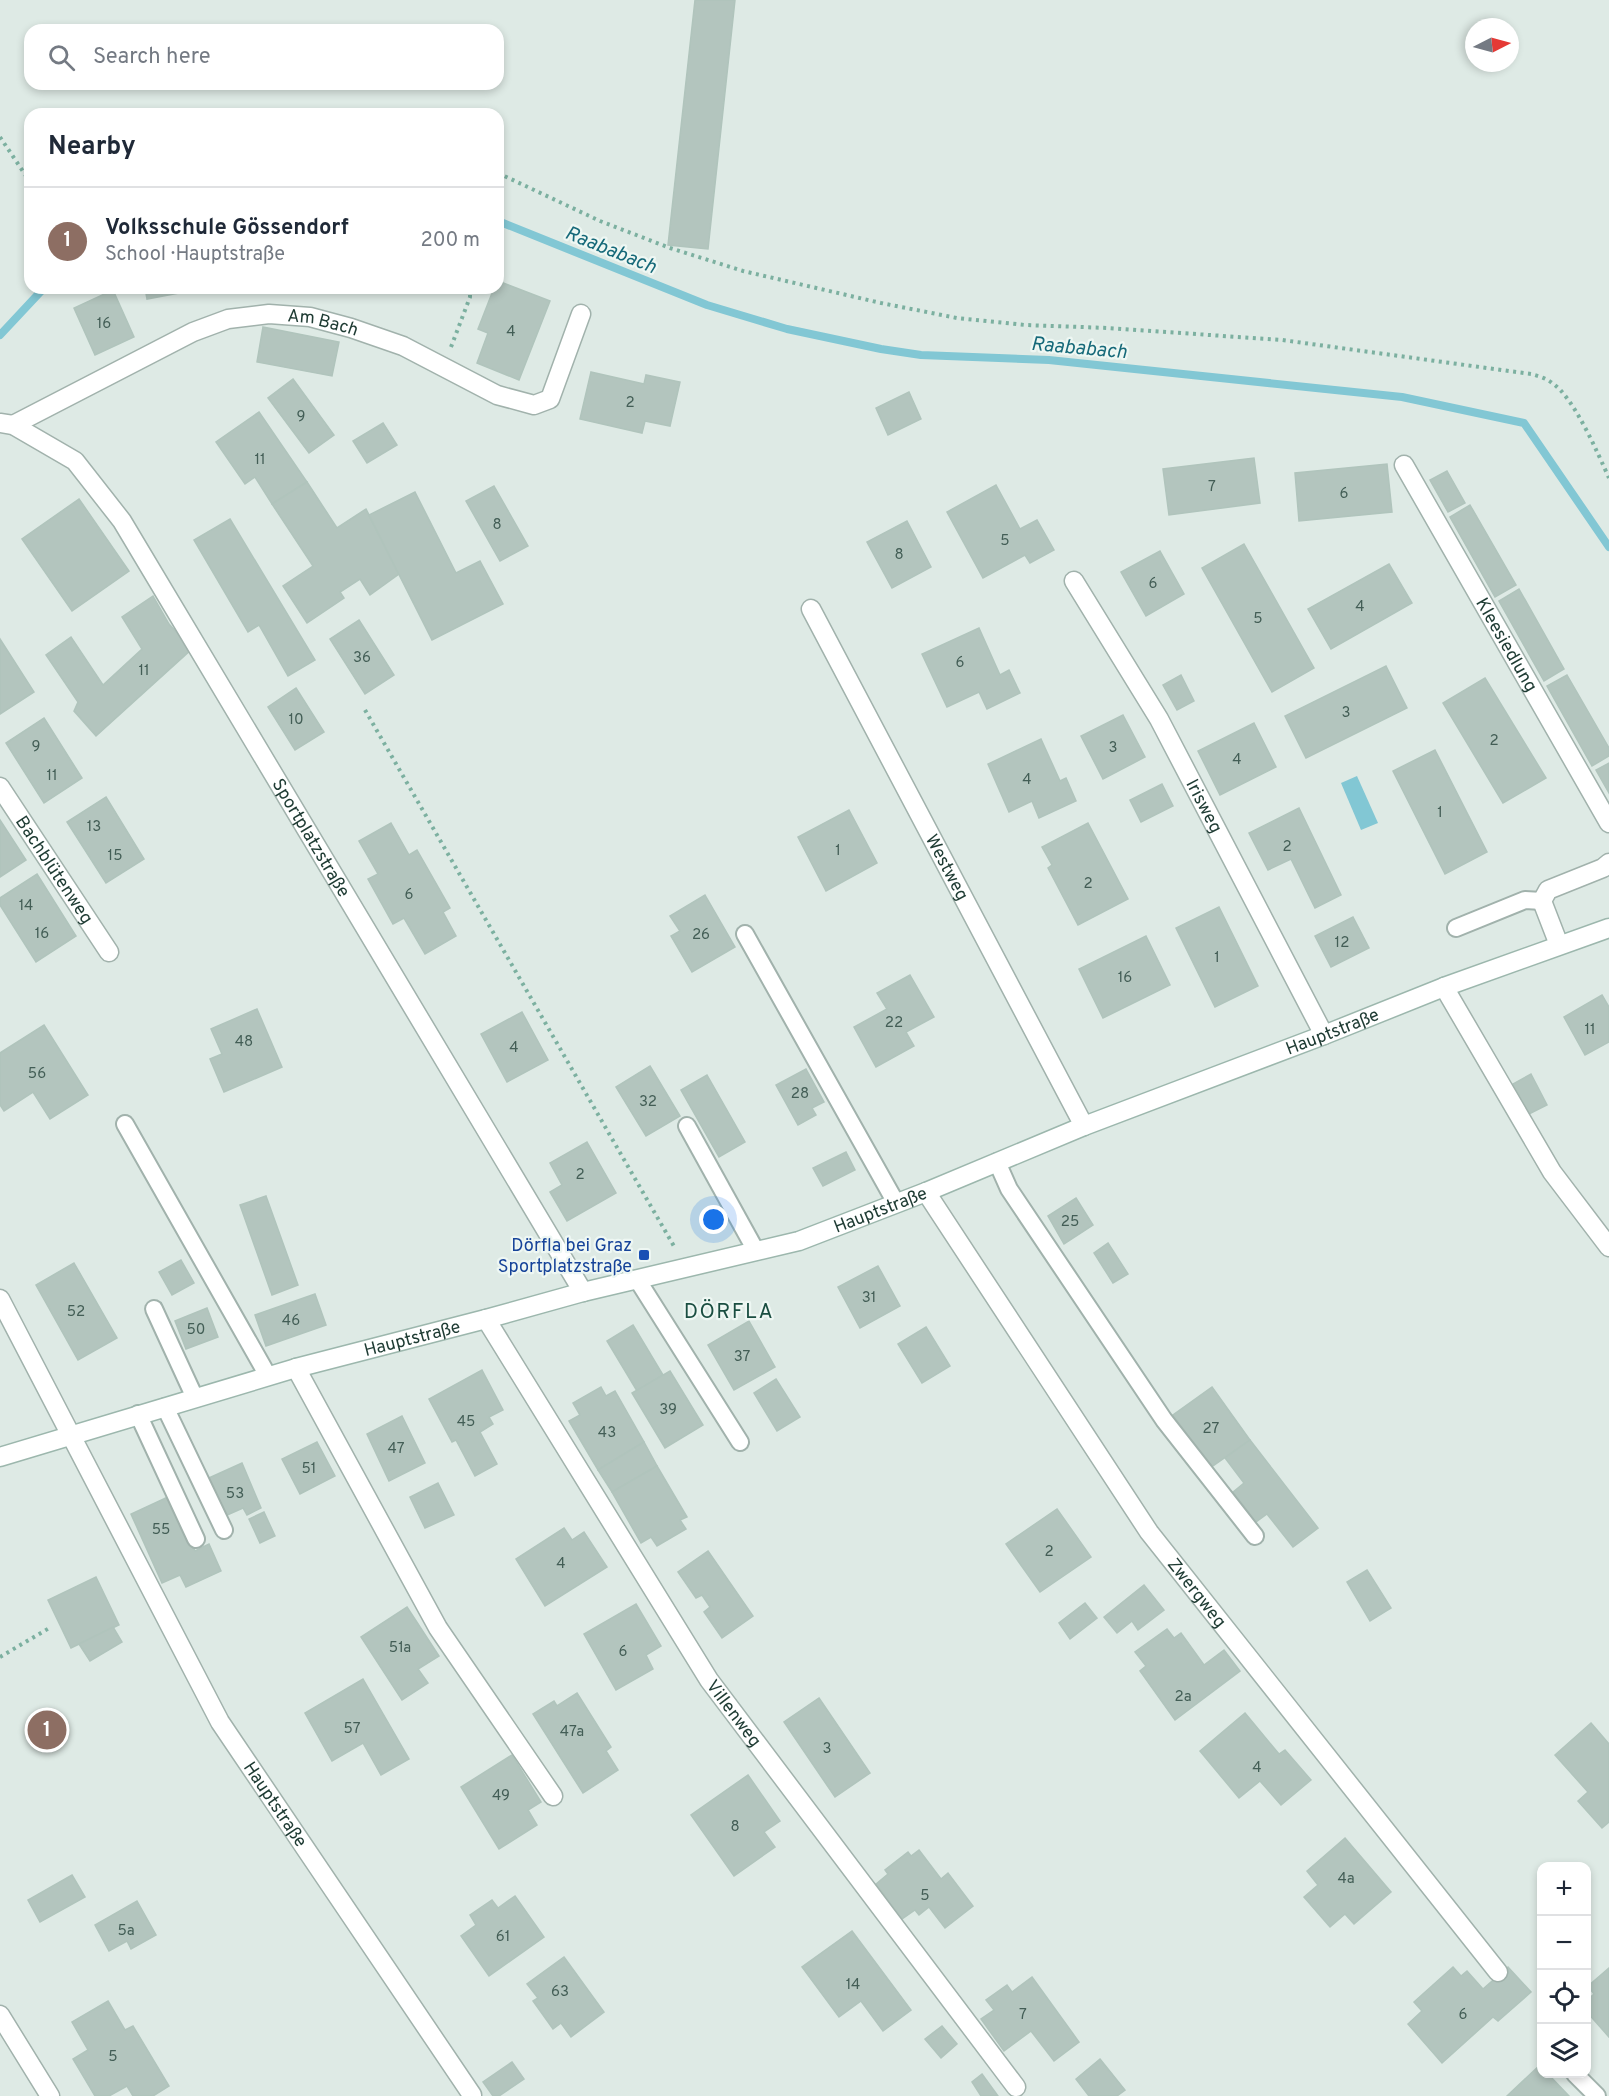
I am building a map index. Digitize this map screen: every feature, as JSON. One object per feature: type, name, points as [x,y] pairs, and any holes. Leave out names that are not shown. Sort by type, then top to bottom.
[{"type":"street","name":"Am Bach","points":[[6,424],[193,332],[228,319],[269,314],[310,317],[351,328],[402,346],[497,395],[534,405],[550,399],[581,314]]},
{"type":"street","name":"Sportplatzstraße","points":[[6,424],[75,461],[122,521],[583,1292]]},
{"type":"street","name":"Kleesiedlung","points":[[1404,465],[1609,823]]},
{"type":"street","name":"Irisweg","points":[[1074,581],[1159,719],[1324,1035]]},
{"type":"street","name":"Westweg","points":[[811,609],[1084,1126]]},
{"type":"street","name":"Bachblütenweg","points":[[0,787],[108,952]]},
{"type":"street","points":[[1559,945],[1542,901],[1548,890],[1603,868],[1609,863]]},
{"type":"street","name":"Hauptstraße","points":[[0,1457],[296,1368],[583,1292],[799,1241],[926,1192],[1084,1126],[1444,987],[1609,928]]},
{"type":"street","points":[[1444,987],[1552,1172],[1609,1247]]},
{"type":"street","name":"Zwergweg","points":[[926,1192],[1149,1532],[1498,1972]]},
{"type":"street","name":"Hauptstraße","points":[[0,1299],[220,1722],[472,2095]]},
{"type":"street","name":"Villenweg","points":[[486,1319],[709,1680],[1016,2087]]},
{"type":"street","points":[[296,1368],[438,1628],[554,1796]]},
{"type":"street","points":[[0,2015],[50,2096]]},
{"type":"lane","points":[[1456,928],[1525,900],[1542,901]]},
{"type":"lane","points":[[745,934],[896,1203]]},
{"type":"lane","points":[[125,1124],[268,1376]]},
{"type":"lane","points":[[687,1126],[756,1251]]},
{"type":"lane","points":[[997,1162],[1009,1189],[1164,1420],[1255,1536]]},
{"type":"lane","points":[[637,1279],[740,1442]]},
{"type":"lane","points":[[154,1309],[195,1398]]},
{"type":"lane","points":[[165,1407],[224,1530]]},
{"type":"lane","points":[[138,1414],[196,1539]]},
{"type":"lane","points":[[1580,2078],[1596,2096]]},
{"type":"path","points":[[0,137],[24,173]]},
{"type":"path","points":[[504,176],[600,221],[670,248],[743,271],[957,318],[1025,325],[1108,328],[1281,340],[1531,374],[1555,384],[1566,398],[1585,428],[1609,478]]},
{"type":"path","points":[[443,367],[470,294]]},
{"type":"path","points":[[365,711],[687,1268]]},
{"type":"path","points":[[0,1657],[51,1627]]},
{"type":"water","points":[[1357,776],[1378,823],[1361,830],[1341,783]]},
{"type":"building","points":[[695,0],[735,0],[708,249],[668,245]]},
{"type":"building","points":[[504,283],[550,301],[519,380],[477,363],[488,333],[478,329],[492,294],[504,294]]},
{"type":"building","points":[[104,294],[115,294],[134,337],[95,355],[74,308]]},
{"type":"building","points":[[146,294],[174,294],[147,299]]},
{"type":"building","points":[[263,327],[339,342],[332,376],[257,362]]},
{"type":"building","points":[[591,372],[644,384],[646,375],[680,382],[670,426],[645,421],[642,433],[580,419]]},
{"type":"building","points":[[293,379],[334,435],[309,453],[268,398]]},
{"type":"building","points":[[909,392],[921,419],[888,435],[876,408]]},
{"type":"building","points":[[259,412],[307,482],[272,504],[255,477],[245,484],[216,442]]},
{"type":"building","points":[[383,423],[397,445],[367,463],[353,441]]},
{"type":"building","points":[[1254,458],[1260,503],[1169,515],[1163,469]]},
{"type":"building","points":[[1387,464],[1392,512],[1299,521],[1295,473]]},
{"type":"building","points":[[1447,471],[1465,503],[1448,512],[1430,480]]},
{"type":"building","points":[[307,482],[337,528],[366,509],[399,574],[370,595],[360,579],[340,592],[344,598],[307,623],[283,586],[313,566],[272,504]]},
{"type":"building","points":[[996,485],[1020,529],[1037,520],[1054,550],[1030,563],[1025,555],[983,578],[947,512]]},
{"type":"building","points":[[494,486],[528,546],[500,561],[466,501]]},
{"type":"building","points":[[415,492],[456,573],[480,561],[503,604],[432,640],[369,515]]},
{"type":"building","points":[[79,499],[129,571],[72,611],[22,539]]},
{"type":"building","points":[[1470,505],[1516,585],[1495,597],[1450,517]]},
{"type":"building","points":[[230,519],[315,660],[288,676],[259,625],[248,632],[194,540]]},
{"type":"building","points":[[907,521],[931,567],[892,588],[867,542]]},
{"type":"building","points":[[1244,544],[1314,668],[1272,692],[1202,568]]},
{"type":"building","points":[[1160,551],[1184,594],[1146,616],[1121,572]]},
{"type":"building","points":[[1389,564],[1412,603],[1331,649],[1308,609]]},
{"type":"building","points":[[1519,589],[1564,669],[1544,681],[1499,601]]},
{"type":"building","points":[[153,596],[169,624],[192,649],[96,736],[74,711],[78,702],[46,655],[71,637],[103,685],[142,649],[122,617]]},
{"type":"building","points":[[359,620],[394,675],[365,694],[330,639]]},
{"type":"building","points":[[979,628],[1000,675],[1009,670],[1020,693],[987,709],[979,692],[947,707],[922,654]]},
{"type":"building","points":[[0,639],[34,692],[0,714]]},
{"type":"building","points":[[1386,666],[1407,708],[1306,758],[1285,716]]},
{"type":"building","points":[[1181,675],[1194,701],[1177,710],[1163,685]]},
{"type":"building","points":[[1567,675],[1609,748],[1609,756],[1592,766],[1547,686]]},
{"type":"building","points":[[1485,678],[1546,778],[1503,803],[1443,703]]},
{"type":"building","points":[[296,688],[324,732],[295,750],[268,707]]},
{"type":"building","points":[[1123,715],[1145,757],[1103,779],[1081,736]]},
{"type":"building","points":[[44,718],[82,778],[44,803],[6,743]]},
{"type":"building","points":[[1254,723],[1276,767],[1220,795],[1198,751]]},
{"type":"building","points":[[1041,739],[1060,781],[1066,778],[1076,801],[1039,818],[1032,801],[1009,812],[988,764]]},
{"type":"building","points":[[1435,750],[1487,852],[1445,874],[1393,771]]},
{"type":"building","points":[[1609,763],[1609,793],[1596,770]]},
{"type":"building","points":[[1162,784],[1173,806],[1141,822],[1130,800]]},
{"type":"building","points":[[106,797],[144,859],[106,883],[67,822]]},
{"type":"building","points":[[1299,808],[1341,895],[1315,908],[1291,859],[1268,870],[1249,833]]},
{"type":"building","points":[[849,810],[877,863],[826,891],[798,837]]},
{"type":"building","points":[[0,820],[26,860],[0,877]]},
{"type":"building","points":[[391,823],[409,855],[417,850],[450,908],[443,912],[456,936],[425,954],[404,918],[393,924],[368,879],[378,874],[359,841]]},
{"type":"building","points":[[1088,823],[1128,899],[1078,925],[1048,868],[1052,865],[1042,847]]},
{"type":"building","points":[[37,874],[76,936],[36,962],[0,905],[0,898]]},
{"type":"building","points":[[705,895],[735,947],[692,972],[671,936],[680,931],[670,916]]},
{"type":"building","points":[[1219,907],[1258,986],[1215,1007],[1176,928]]},
{"type":"building","points":[[1353,917],[1369,948],[1331,967],[1315,936]]},
{"type":"building","points":[[1146,936],[1170,985],[1103,1018],[1079,969]]},
{"type":"building","points":[[910,975],[934,1017],[906,1032],[914,1046],[876,1067],[854,1027],[887,1009],[877,993]]},
{"type":"building","points":[[1602,995],[1609,1007],[1609,1042],[1585,1055],[1564,1017]]},
{"type":"building","points":[[257,1009],[282,1067],[224,1092],[210,1059],[222,1054],[211,1029]]},
{"type":"building","points":[[522,1012],[548,1060],[507,1082],[481,1034]]},
{"type":"building","points":[[44,1025],[88,1095],[50,1119],[33,1092],[4,1111],[0,1105],[0,1053]]},
{"type":"building","points":[[650,1066],[680,1116],[646,1136],[616,1087]]},
{"type":"building","points":[[806,1069],[824,1102],[812,1108],[816,1115],[798,1125],[776,1085]]},
{"type":"building","points":[[1531,1074],[1547,1105],[1529,1114],[1513,1084]]},
{"type":"building","points":[[707,1075],[745,1142],[719,1157],[681,1090]]},
{"type":"building","points":[[587,1142],[616,1193],[567,1221],[550,1192],[562,1185],[550,1163]]},
{"type":"building","points":[[846,1152],[855,1170],[823,1186],[813,1168]]},
{"type":"building","points":[[266,1196],[298,1285],[272,1295],[240,1205]]},
{"type":"building","points":[[1076,1198],[1093,1225],[1064,1244],[1048,1216]]},
{"type":"building","points":[[1108,1243],[1128,1274],[1113,1283],[1094,1253]]},
{"type":"building","points":[[181,1260],[194,1283],[172,1295],[159,1272]]},
{"type":"building","points":[[74,1263],[117,1338],[78,1360],[36,1285]]},
{"type":"building","points":[[878,1266],[900,1306],[860,1328],[838,1287]]},
{"type":"building","points":[[315,1294],[326,1325],[266,1346],[255,1315]]},
{"type":"building","points":[[207,1308],[218,1337],[186,1349],[175,1321]]},
{"type":"building","points":[[749,1321],[775,1367],[734,1390],[708,1345]]},
{"type":"building","points":[[633,1325],[663,1375],[637,1391],[607,1341]]},
{"type":"building","points":[[926,1327],[950,1366],[922,1383],[898,1344]]},
{"type":"building","points":[[482,1370],[503,1410],[489,1417],[493,1424],[480,1432],[497,1464],[475,1476],[456,1440],[452,1442],[429,1399]]},
{"type":"building","points":[[670,1371],[703,1425],[665,1448],[632,1393]]},
{"type":"building","points":[[776,1379],[800,1417],[777,1431],[754,1393]]},
{"type":"building","points":[[601,1387],[606,1396],[615,1391],[644,1442],[598,1470],[569,1421],[580,1415],[573,1403]]},
{"type":"building","points":[[1212,1387],[1250,1440],[1210,1468],[1173,1415]]},
{"type":"building","points":[[402,1416],[425,1463],[389,1481],[367,1434]]},
{"type":"building","points":[[1250,1440],[1318,1528],[1293,1547],[1267,1514],[1256,1522],[1233,1492],[1244,1483],[1225,1458]]},
{"type":"building","points":[[317,1442],[335,1476],[300,1494],[282,1459]]},
{"type":"building","points":[[644,1442],[657,1466],[612,1492],[598,1470]]},
{"type":"building","points":[[242,1463],[261,1508],[247,1515],[243,1508],[225,1516],[209,1478]]},
{"type":"building","points":[[657,1466],[687,1517],[680,1520],[686,1529],[657,1546],[651,1537],[641,1543],[612,1492]]},
{"type":"building","points":[[438,1483],[454,1515],[425,1528],[410,1497]]},
{"type":"building","points":[[170,1496],[195,1551],[209,1544],[221,1571],[186,1587],[180,1575],[162,1583],[131,1514]]},
{"type":"building","points":[[1057,1509],[1091,1557],[1040,1592],[1006,1544]]},
{"type":"building","points":[[264,1512],[275,1536],[260,1543],[249,1519]]},
{"type":"building","points":[[564,1528],[572,1540],[584,1532],[607,1567],[545,1606],[516,1559]]},
{"type":"building","points":[[708,1551],[753,1616],[722,1638],[704,1612],[710,1607],[702,1595],[696,1598],[678,1572]]},
{"type":"building","points":[[1367,1570],[1391,1608],[1370,1621],[1347,1582]]},
{"type":"building","points":[[96,1577],[119,1625],[71,1648],[48,1600]]},
{"type":"building","points":[[1144,1585],[1164,1610],[1138,1630],[1132,1621],[1117,1633],[1104,1617]]},
{"type":"building","points":[[1085,1603],[1097,1618],[1070,1639],[1059,1623]]},
{"type":"building","points":[[636,1604],[661,1646],[646,1655],[653,1669],[616,1690],[584,1634]]},
{"type":"building","points":[[407,1607],[439,1656],[418,1669],[428,1683],[402,1700],[361,1637]]},
{"type":"building","points":[[113,1627],[122,1642],[90,1661],[79,1644]]},
{"type":"building","points":[[1167,1629],[1174,1638],[1181,1633],[1204,1665],[1224,1650],[1240,1671],[1175,1720],[1140,1671],[1146,1666],[1135,1652]]},
{"type":"building","points":[[363,1679],[409,1759],[381,1775],[363,1743],[332,1761],[305,1713]]},
{"type":"building","points":[[577,1693],[611,1747],[606,1751],[618,1770],[583,1793],[533,1714],[554,1701],[557,1706]]},
{"type":"building","points":[[819,1698],[870,1773],[835,1797],[784,1722]]},
{"type":"building","points":[[1245,1713],[1279,1754],[1285,1750],[1311,1780],[1281,1805],[1260,1781],[1239,1798],[1200,1751]]},
{"type":"building","points":[[1591,1723],[1609,1744],[1609,1822],[1602,1828],[1578,1801],[1588,1792],[1555,1755]]},
{"type":"building","points":[[512,1755],[541,1802],[528,1810],[537,1825],[499,1849],[461,1787]]},
{"type":"building","points":[[748,1775],[780,1821],[764,1832],[775,1847],[734,1876],[691,1815]]},
{"type":"building","points":[[1345,1838],[1391,1892],[1354,1924],[1345,1914],[1330,1927],[1304,1897],[1318,1885],[1307,1871]]},
{"type":"building","points":[[919,1850],[941,1879],[948,1873],[973,1906],[945,1928],[929,1907],[919,1915],[915,1910],[902,1919],[876,1884],[888,1874],[885,1870],[908,1852],[911,1856]]},
{"type":"building","points":[[72,1875],[85,1897],[40,1922],[28,1900]]},
{"type":"building","points":[[515,1896],[544,1937],[489,1976],[461,1936],[476,1925],[470,1915],[492,1900],[498,1908]]},
{"type":"building","points":[[137,1901],[156,1935],[131,1949],[127,1941],[109,1951],[95,1925]]},
{"type":"building","points":[[852,1931],[911,2010],[883,2031],[861,2001],[839,2017],[802,1967]]},
{"type":"building","points":[[564,1957],[604,2012],[571,2037],[561,2023],[553,2029],[533,2001],[538,1998],[527,1984]]},
{"type":"building","points":[[1453,1967],[1461,1976],[1467,1971],[1483,1989],[1508,1967],[1531,1992],[1498,2021],[1493,2017],[1442,2063],[1408,2024],[1422,2011],[1414,2002]]},
{"type":"building","points":[[1609,1968],[1609,2037],[1591,2017],[1591,1997],[1594,1994],[1591,1983]]},
{"type":"building","points":[[1032,1977],[1079,2042],[1054,2061],[1031,2031],[1004,2051],[981,2019],[994,2010],[986,2000],[1007,1985],[1012,1992]]},
{"type":"building","points":[[108,2001],[125,2030],[133,2026],[169,2086],[153,2096],[133,2096],[127,2086],[109,2096],[95,2096],[73,2059],[88,2050],[72,2022]]},
{"type":"building","points":[[942,2026],[957,2044],[941,2058],[925,2039]]},
{"type":"building","points":[[1100,2059],[1125,2090],[1117,2096],[1089,2096],[1076,2079]]},
{"type":"building","points":[[512,2062],[524,2079],[499,2096],[493,2096],[483,2082]]},
{"type":"building","points":[[1537,2068],[1537,2078],[1552,2078],[1569,2096],[1507,2096]]},
{"type":"building","points":[[982,2074],[998,2096],[981,2096],[972,2082]]},
{"type":"waterway","name":"Raababach","points":[[504,223],[707,305],[787,329],[881,349],[921,355],[1049,360],[1402,397],[1524,423],[1609,547]]},
{"type":"waterway","name":"Raababach","points":[[0,335],[38,294]]},
{"type":"place","name":"Dörfla bei Graz Sportplatzstraße","points":[[644,1255]]},
{"type":"place","name":"Volksschule Gössendorf","points":[[47,1730]]},
{"type":"district","name":"DÖRFLA","points":[[729,1311]]}]
